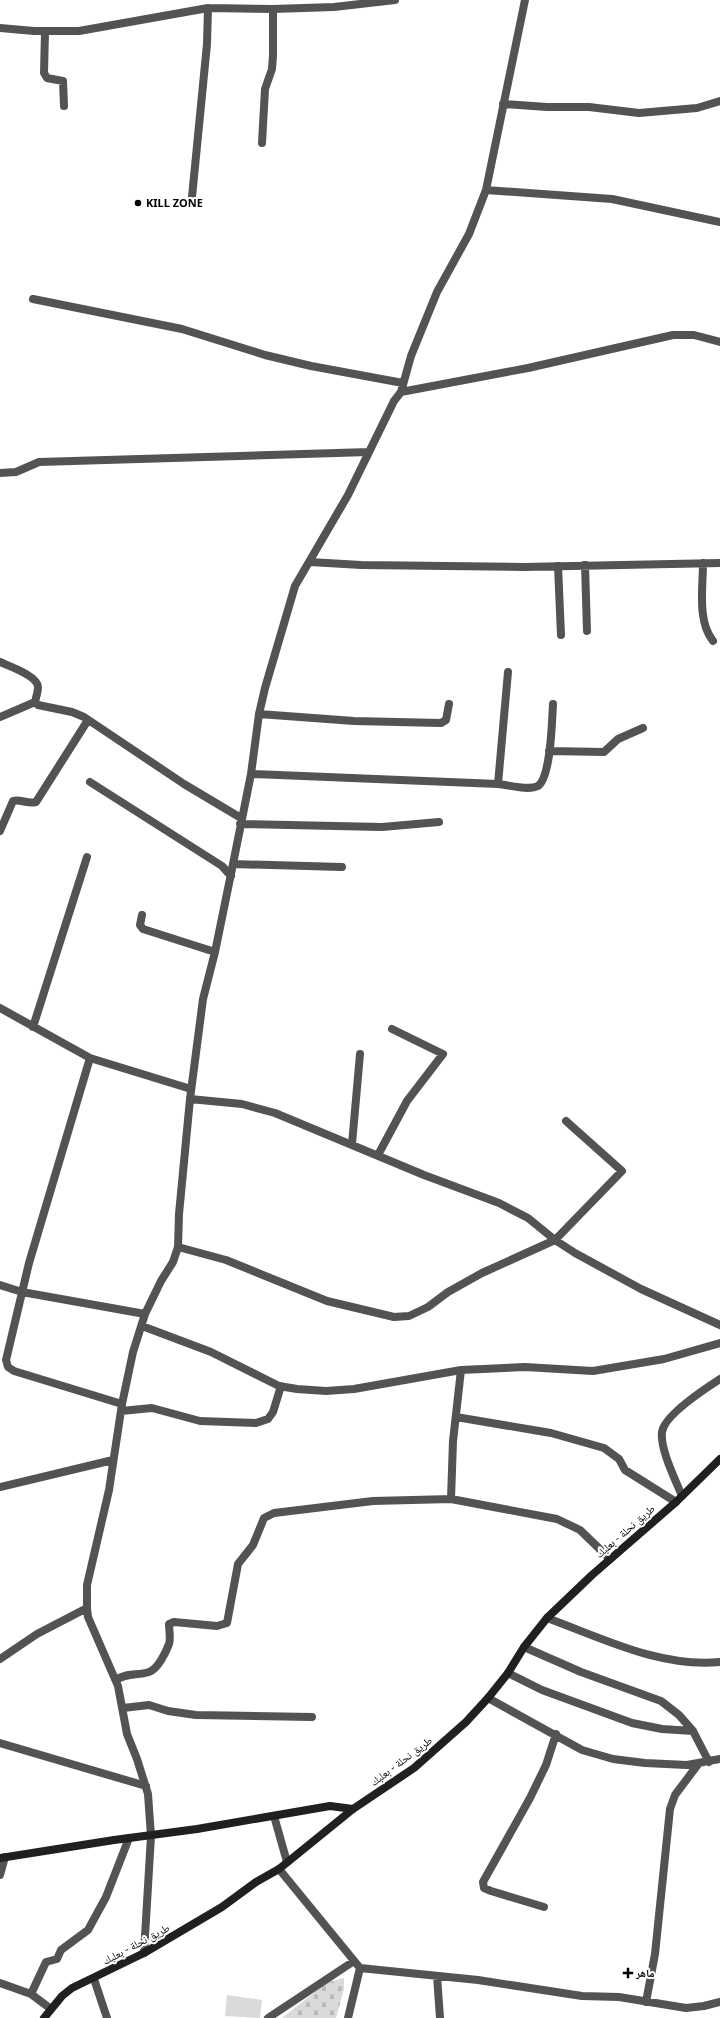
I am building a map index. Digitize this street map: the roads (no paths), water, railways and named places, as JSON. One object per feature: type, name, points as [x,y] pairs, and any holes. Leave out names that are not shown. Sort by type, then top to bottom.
[{"type":"street","points":[[0,28],[45,32],[79,31],[208,8],[218,4],[273,9],[334,7],[396,0]]},
{"type":"street","points":[[144,1953],[151,1814],[146,1786],[127,1734],[123,1708],[116,1680],[96,1637],[86,1608],[87,1585],[113,1460],[133,1352],[145,1314],[161,1281],[173,1262],[178,1247],[179,1214],[191,1089],[203,999],[215,952],[231,876],[251,774],[259,714],[295,586],[348,495],[394,401],[401,392],[411,356],[437,292],[469,234],[486,190],[525,0]]},
{"type":"street","points":[[192,197],[207,44],[208,8]]},
{"type":"street","points":[[262,143],[266,89],[272,69],[273,9]]},
{"type":"street","points":[[45,32],[44,73],[47,78],[63,81],[64,106]]},
{"type":"street","points":[[503,104],[547,107],[589,107],[639,113],[697,108],[720,101]]},
{"type":"street","points":[[486,190],[612,199],[720,222]]},
{"type":"street","points":[[33,299],[182,329],[265,355],[311,366],[403,383]]},
{"type":"street","points":[[401,392],[528,368],[673,335],[694,335],[720,342]]},
{"type":"street","points":[[0,473],[16,472],[39,462],[369,452]]},
{"type":"street","points":[[310,562],[376,565],[558,566],[720,563]]},
{"type":"street","points":[[703,563],[704,618],[707,634],[713,641]]},
{"type":"street","points":[[585,565],[586,631]]},
{"type":"street","points":[[558,566],[561,636]]},
{"type":"street","points":[[0,662],[31,676],[36,681],[38,687],[35,702]]},
{"type":"street","points":[[498,784],[508,672]]},
{"type":"street","points":[[0,717],[35,702]]},
{"type":"street","points":[[35,702],[38,705],[72,712],[88,720],[241,821],[382,827],[439,822]]},
{"type":"street","points":[[259,714],[354,721],[441,723],[446,720],[449,704]]},
{"type":"street","points":[[251,774],[498,784],[530,788],[538,786],[545,776],[549,751],[553,704]]},
{"type":"street","points":[[0,829],[13,801],[16,800],[31,803],[36,802],[88,720]]},
{"type":"street","points":[[549,751],[604,752],[618,739],[643,728]]},
{"type":"street","points":[[90,782],[222,866],[231,876]]},
{"type":"street","points":[[33,1027],[87,857]]},
{"type":"street","points":[[233,864],[342,867]]},
{"type":"street","points":[[142,915],[140,925],[143,929],[215,952]]},
{"type":"street","points":[[0,1008],[90,1058],[191,1089]]},
{"type":"street","points":[[378,1155],[407,1101],[443,1054],[392,1029]]},
{"type":"street","points":[[352,1144],[360,1054]]},
{"type":"street","points":[[90,1058],[29,1263],[7,1354],[8,1367],[14,1371],[122,1408],[152,1408],[200,1421],[256,1423],[268,1419],[273,1412],[281,1386]]},
{"type":"street","points":[[190,1099],[258,1108],[514,1209],[528,1218],[555,1240],[641,1289],[720,1325]]},
{"type":"street","points":[[178,1247],[226,1260],[327,1300],[394,1317],[418,1313],[448,1292],[482,1273],[555,1240],[622,1171],[566,1121]]},
{"type":"street","points":[[0,1285],[22,1292],[145,1314]]},
{"type":"street","points":[[142,1326],[211,1352],[281,1386],[297,1389],[326,1391],[354,1389],[461,1370],[525,1367],[593,1371],[664,1359],[720,1343]]},
{"type":"street","points":[[451,1499],[456,1417],[461,1370]]},
{"type":"street","points":[[679,1499],[664,1446],[663,1428],[666,1422],[683,1407],[720,1379]]},
{"type":"street","points":[[456,1417],[551,1433],[604,1448],[619,1459],[625,1470],[679,1499]]},
{"type":"street","name":"طريق نحلة - بعلبك","points":[[44,2018],[72,1988],[94,1979],[144,1953],[222,1907],[256,1882],[279,1869],[354,1809],[414,1768],[466,1722],[488,1698],[508,1673],[524,1647],[547,1618],[610,1559],[679,1499],[720,1459]]},
{"type":"street","points":[[0,1486],[113,1460]]},
{"type":"street","points":[[116,1680],[124,1675],[149,1672],[158,1664],[170,1643],[169,1624],[174,1622],[217,1626],[227,1623],[238,1564],[253,1545],[264,1518],[269,1514],[373,1501],[451,1499],[557,1519],[571,1524],[580,1530],[610,1559]]},
{"type":"street","points":[[0,1659],[37,1634],[86,1608]]},
{"type":"street","points":[[547,1618],[659,1658],[687,1662],[720,1662]]},
{"type":"street","points":[[524,1647],[581,1672],[661,1701],[679,1715],[693,1731],[709,1762]]},
{"type":"street","points":[[508,1673],[542,1690],[632,1723],[662,1729],[693,1731]]},
{"type":"street","points":[[488,1698],[556,1734],[582,1750],[613,1759],[645,1764],[699,1763],[720,1759]]},
{"type":"street","points":[[123,1708],[149,1705],[168,1712],[196,1715],[312,1717]]},
{"type":"street","points":[[544,1907],[491,1891],[484,1888],[483,1882],[530,1798],[546,1765],[556,1734]]},
{"type":"street","points":[[0,1743],[146,1786]]},
{"type":"street","points":[[646,2002],[655,1954],[670,1809],[675,1795],[699,1763]]},
{"type":"street","points":[[0,1875],[3,1858],[129,1838],[151,1836],[330,1806],[354,1809]]},
{"type":"street","points":[[274,1816],[287,1862]]},
{"type":"street","points":[[30,1994],[46,1962],[57,1959],[61,1950],[88,1930],[106,1897],[129,1838]]},
{"type":"street","points":[[279,1869],[360,1968],[478,1980],[575,1996],[619,1997],[686,2008],[720,2002]]},
{"type":"street","points":[[268,2018],[354,1961]]},
{"type":"street","points":[[348,2018],[360,1968]]},
{"type":"street","points":[[436,1976],[440,2018]]},
{"type":"street","points":[[94,1979],[107,2018]]},
{"type":"street","points":[[0,1983],[30,1994],[51,2009]]},
{"type":"place","name":"KILL ZONE","points":[[138,203]]},
{"type":"place","name":"ماهر","points":[[628,1973]]}]
